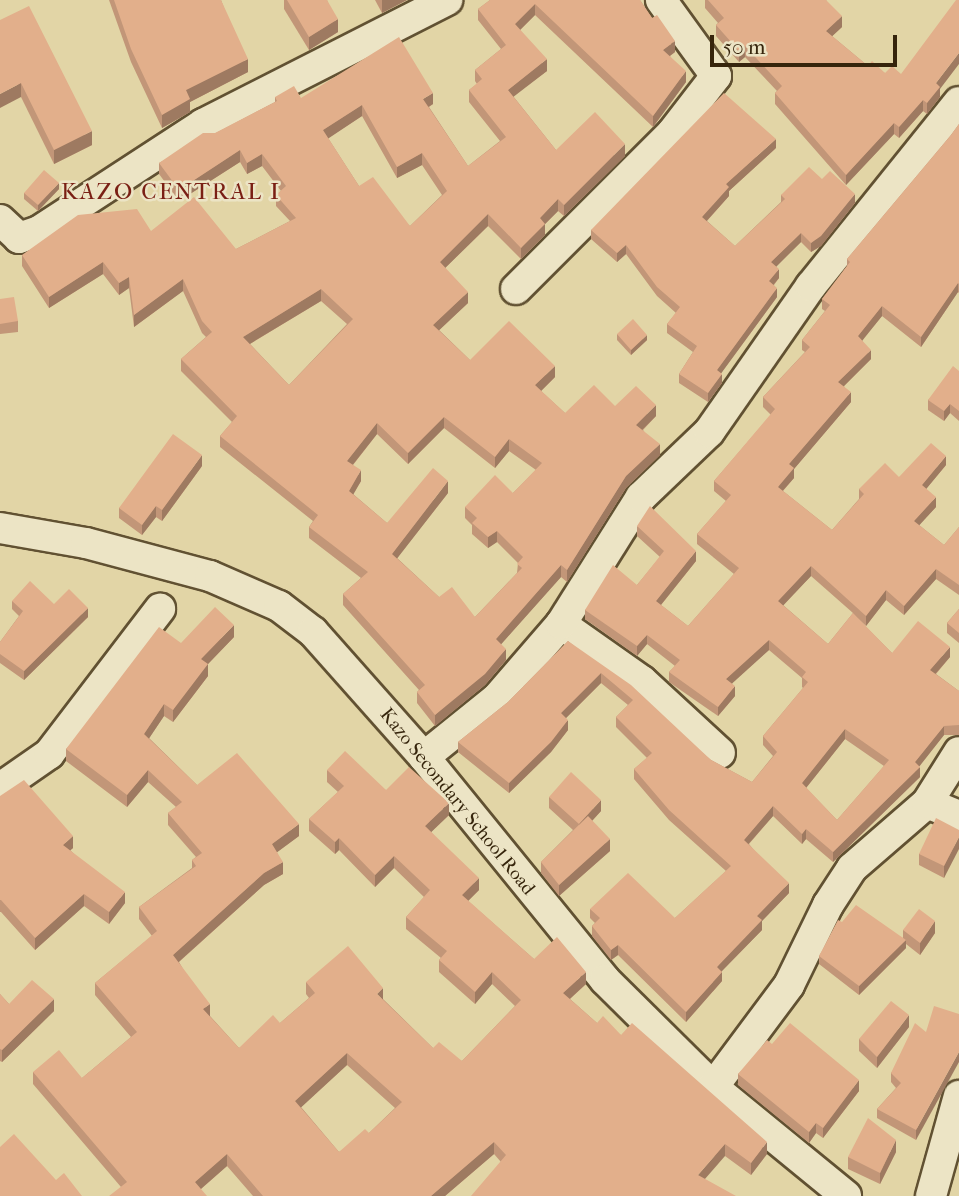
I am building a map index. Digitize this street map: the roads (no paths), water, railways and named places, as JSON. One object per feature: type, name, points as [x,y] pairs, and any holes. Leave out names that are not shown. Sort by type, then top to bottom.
[{"type":"street","points":[[0,220],[19,238],[39,231],[203,124],[447,0]]},
{"type":"street","points":[[516,289],[672,132],[716,76],[661,0]]},
{"type":"street","points":[[424,757],[497,698],[561,624],[641,497],[709,432],[811,286],[959,103]]},
{"type":"street","name":"Kazo Secondary School Road","points":[[0,528],[86,543],[210,576],[279,606],[313,632],[424,757],[605,980],[713,1087],[846,1196]]},
{"type":"street","points":[[0,788],[49,754],[160,608]]},
{"type":"street","points":[[561,624],[642,681],[720,753]]},
{"type":"street","points":[[713,1087],[789,985],[828,905],[852,868],[927,803],[959,752]]},
{"type":"street","points":[[927,803],[959,816]]},
{"type":"street","points":[[931,1196],[959,1096]]},
{"type":"district","name":"KAZO CENTRAL I","points":[[171,192]]}]
